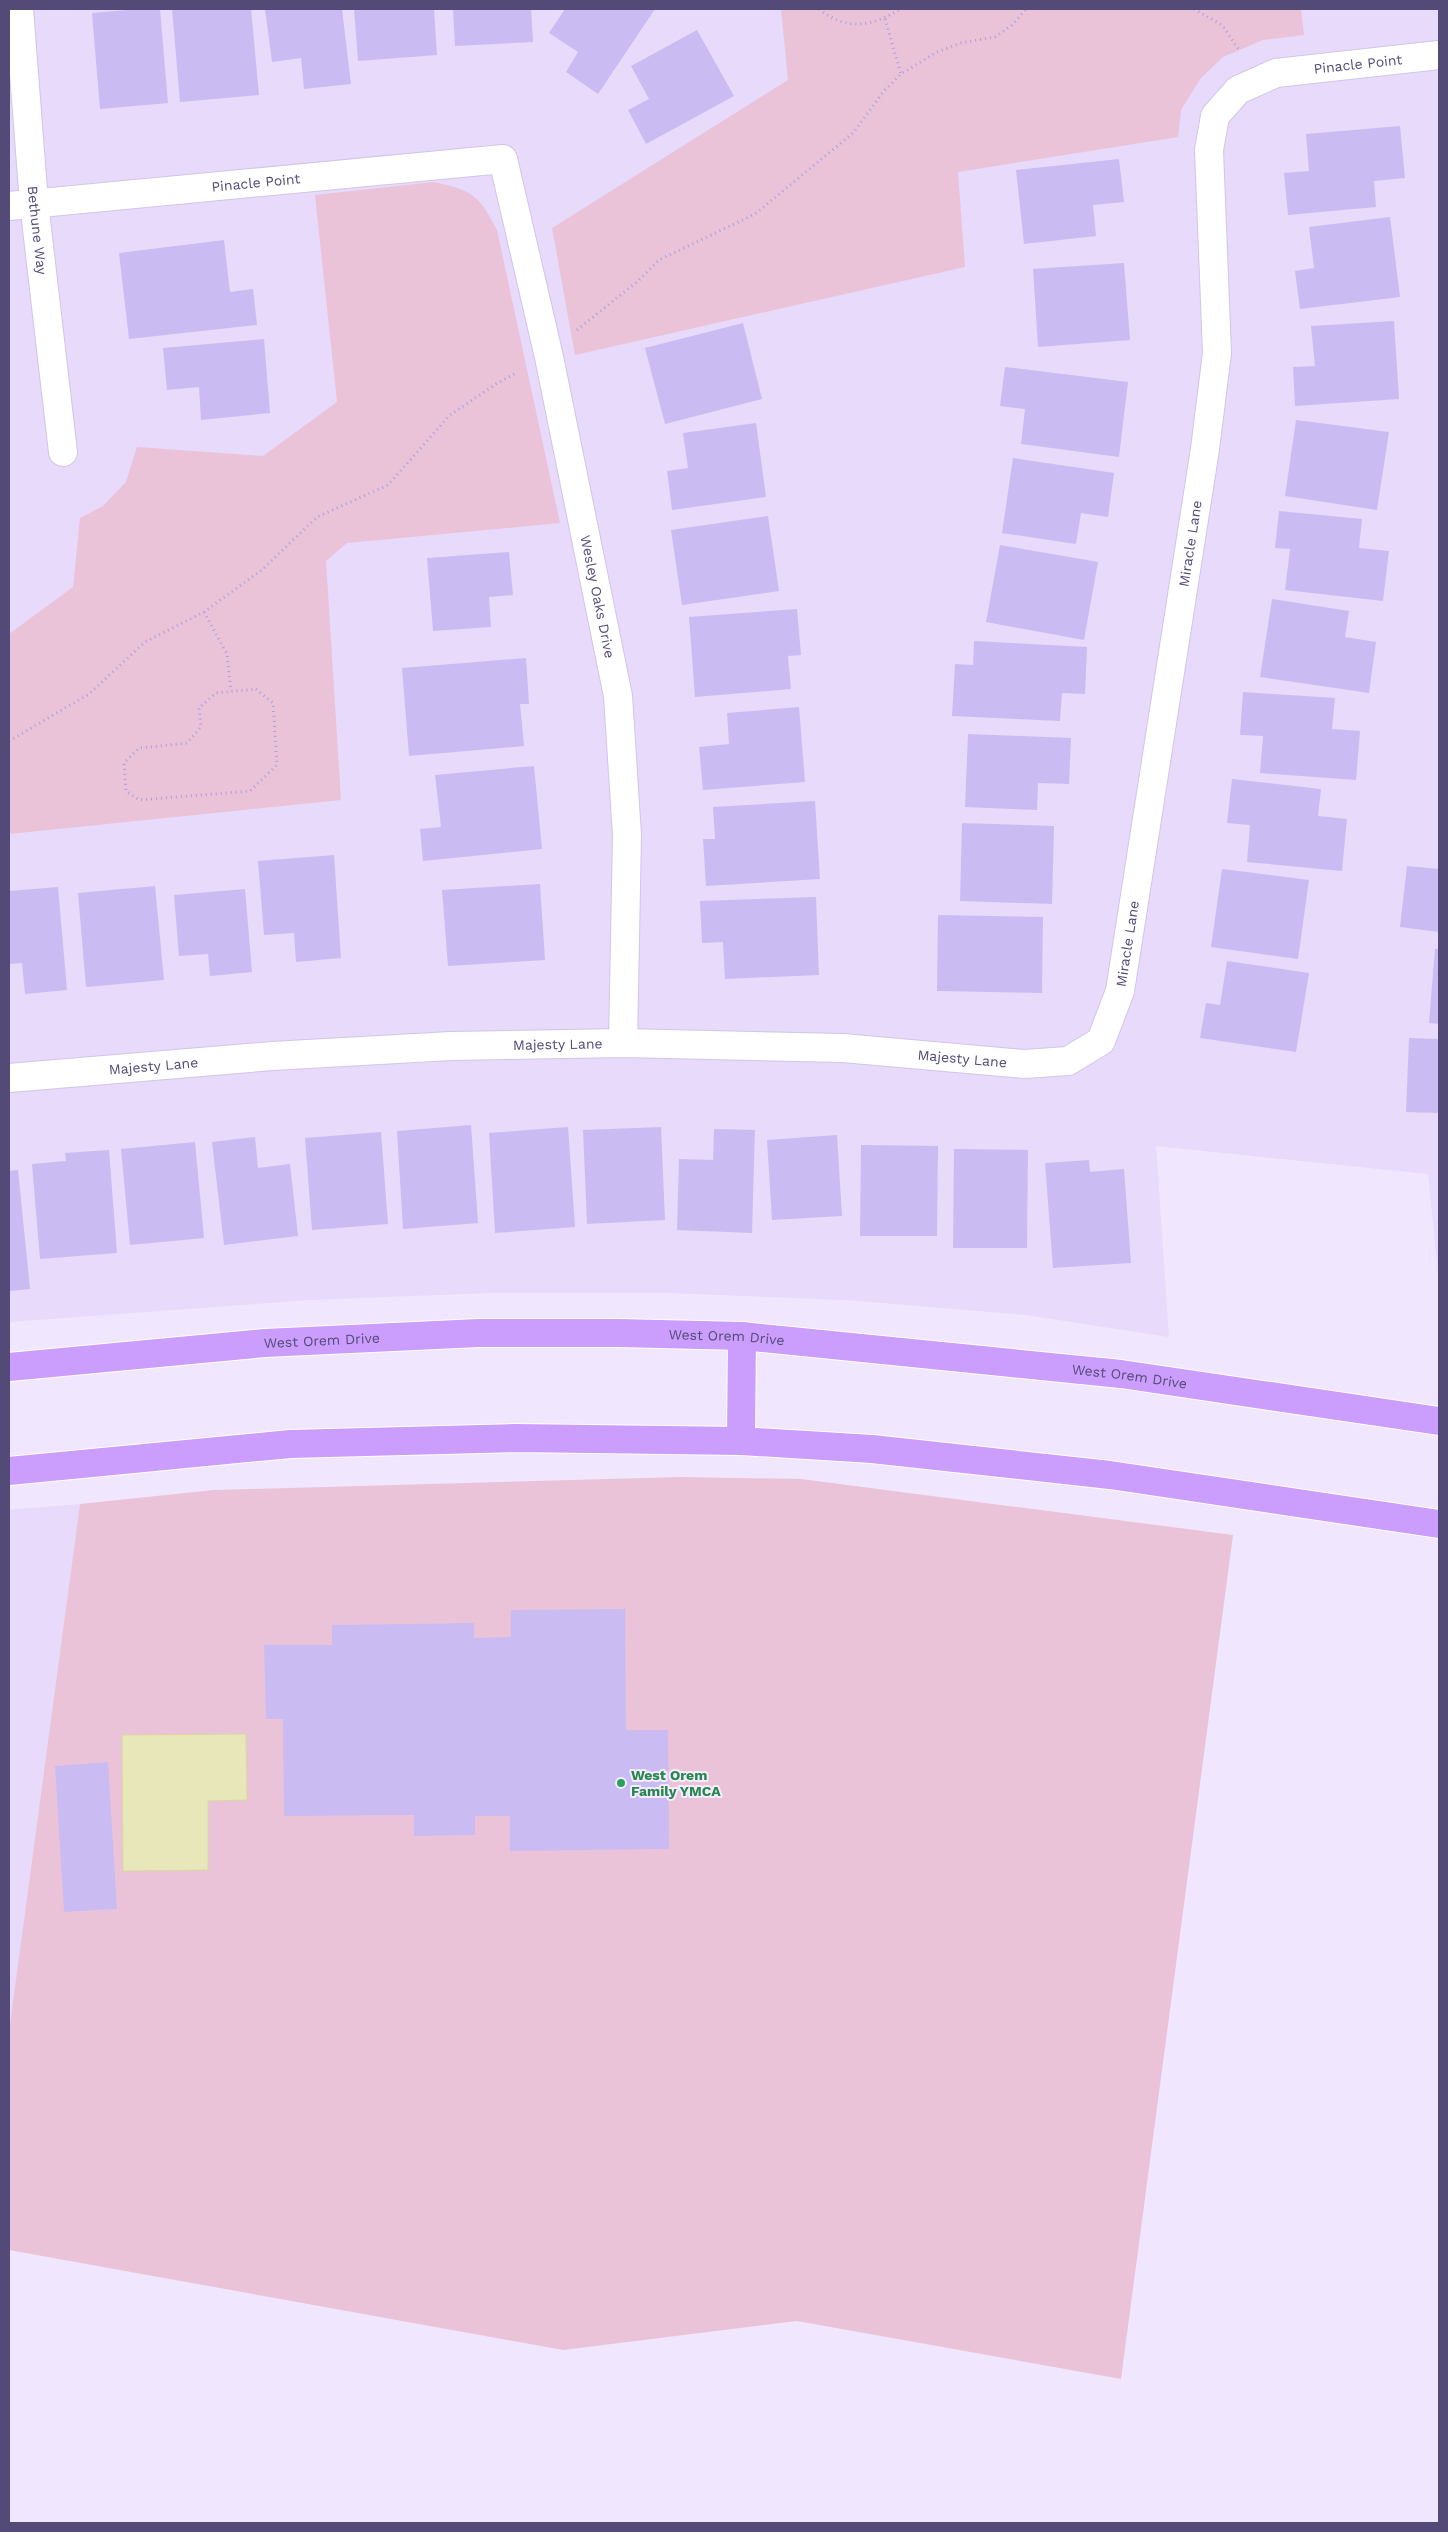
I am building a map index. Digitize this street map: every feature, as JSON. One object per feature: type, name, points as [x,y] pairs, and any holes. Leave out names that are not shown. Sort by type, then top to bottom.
[{"type":"main road","name":"West Orem Drive","points":[[9,1367],[265,1343],[479,1333],[618,1333],[742,1336],[1121,1374],[1439,1421]]},
{"type":"main road","points":[[742,1336],[742,1441]]},
{"type":"main road","points":[[9,1470],[290,1444],[515,1438],[742,1441],[881,1450],[1110,1475],[1439,1524]]},
{"type":"street","name":"Bethune Way","points":[[19,9],[22,205],[63,452]]},
{"type":"street","name":"Pinacle Point","points":[[1276,73],[1439,55]]},
{"type":"street","name":"Miracle Lane","points":[[1101,1041],[1120,991],[1206,440],[1216,353],[1210,142],[1215,116],[1238,90],[1276,73]]},
{"type":"street","name":"Pinacle Point","points":[[22,205],[503,159]]},
{"type":"street","name":"Wesley Oaks Drive","points":[[503,159],[549,357],[618,696],[626,835],[623,1043]]},
{"type":"street","name":"Majesty Lane","points":[[9,1078],[282,1055],[451,1046],[623,1043],[843,1048],[1024,1064],[1068,1061],[1101,1041]]},
{"type":"path","points":[[819,9],[827,15],[844,22],[864,25],[885,19],[900,9]]},
{"type":"path","points":[[1194,9],[1222,25],[1240,51],[1276,73]]},
{"type":"path","points":[[885,19],[901,74]]},
{"type":"path","points":[[204,612],[227,654],[230,692]]},
{"type":"path","points":[[256,689],[273,703],[277,764],[250,791],[139,800],[126,791],[124,763],[139,748],[186,743],[201,726],[199,708],[216,693],[230,692],[256,689]]},
{"type":"shaded area","points":[[9,9],[1439,9],[1439,1281],[1428,1174],[1156,1146],[1169,1337],[1026,1315],[846,1300],[668,1293],[489,1293],[309,1300],[9,1322]]},
{"type":"shaded area","points":[[781,9],[1301,9],[1304,35],[1263,40],[1223,57],[1201,78],[1181,110],[1178,137],[958,172],[965,267],[575,355],[552,228],[788,80]]},
{"type":"shaded area","points":[[434,182],[466,191],[473,196],[485,209],[497,230],[560,523],[347,543],[326,561],[341,800],[9,834],[9,634],[73,587],[80,518],[103,506],[126,482],[137,447],[263,456],[337,402],[315,195]]},
{"type":"shaded area","name":"West Orem Family YMCA","points":[[681,1477],[801,1479],[1233,1535],[1121,2379],[797,2321],[563,2350],[9,2250],[9,2031],[80,1504],[214,1490]]},
{"type":"shaded area","points":[[80,1504],[9,2031],[9,1510]]},
{"type":"shaded area","points":[[246,1734],[247,1800],[208,1801],[208,1870],[123,1871],[122,1735]]},
{"type":"building","points":[[160,9],[168,103],[100,109],[92,13]]},
{"type":"building","points":[[172,9],[251,9],[259,95],[180,102]]},
{"type":"building","points":[[265,9],[342,9],[351,84],[304,89],[301,58],[272,62]]},
{"type":"building","points":[[354,9],[434,9],[437,55],[358,61]]},
{"type":"building","points":[[453,9],[531,9],[533,42],[455,46]]},
{"type":"building","points":[[565,9],[655,9],[598,94],[566,72],[578,52],[549,33]]},
{"type":"building","points":[[697,30],[734,96],[646,144],[628,110],[649,99],[631,66]]},
{"type":"building","points":[[1400,126],[1405,178],[1374,181],[1376,207],[1288,215],[1284,173],[1309,171],[1306,134]]},
{"type":"building","points":[[1119,159],[1124,202],[1093,205],[1096,236],[1024,244],[1016,170]]},
{"type":"building","points":[[1390,217],[1400,297],[1300,309],[1295,271],[1314,268],[1309,227]]},
{"type":"building","points":[[224,240],[230,292],[253,289],[257,325],[129,339],[119,253]]},
{"type":"building","points":[[1124,263],[1130,340],[1038,347],[1033,269]]},
{"type":"building","points":[[1394,321],[1399,399],[1295,406],[1293,367],[1315,366],[1311,326]]},
{"type":"building","points":[[743,323],[762,399],[665,424],[645,348]]},
{"type":"building","points":[[264,339],[270,413],[201,420],[199,387],[167,390],[163,348]]},
{"type":"building","points":[[1005,367],[1128,382],[1119,457],[1021,444],[1025,409],[1000,406]]},
{"type":"building","points":[[1296,420],[1389,432],[1377,510],[1285,496]]},
{"type":"building","points":[[756,423],[766,497],[672,510],[667,471],[688,468],[683,433]]},
{"type":"building","points":[[1013,458],[1114,473],[1108,517],[1081,513],[1076,544],[1002,533]]},
{"type":"building","points":[[1279,511],[1362,519],[1359,548],[1389,551],[1383,601],[1285,590],[1290,549],[1275,548]]},
{"type":"building","points":[[768,516],[779,591],[682,605],[671,530]]},
{"type":"building","points":[[1000,545],[1098,562],[1084,640],[986,622]]},
{"type":"building","points":[[509,552],[513,595],[489,597],[491,627],[433,631],[427,558]]},
{"type":"building","points":[[1272,599],[1349,611],[1345,637],[1376,642],[1369,693],[1260,677]]},
{"type":"building","points":[[797,609],[801,655],[788,656],[791,689],[695,697],[689,617]]},
{"type":"building","points":[[974,641],[1087,647],[1085,694],[1062,693],[1060,721],[952,716],[955,664],[973,665]]},
{"type":"building","points":[[526,658],[529,704],[520,704],[524,746],[409,756],[402,668]]},
{"type":"building","points":[[1243,692],[1335,698],[1332,729],[1360,731],[1356,780],[1260,773],[1263,736],[1240,735]]},
{"type":"building","points":[[799,707],[805,782],[703,790],[699,747],[729,744],[727,713]]},
{"type":"building","points":[[968,734],[1071,738],[1069,784],[1038,783],[1037,810],[965,807]]},
{"type":"building","points":[[534,766],[542,849],[423,861],[420,829],[441,827],[435,775]]},
{"type":"building","points":[[1232,779],[1321,789],[1318,816],[1347,819],[1342,871],[1247,862],[1250,825],[1227,823]]},
{"type":"building","points":[[815,801],[820,879],[706,886],[703,839],[715,839],[713,807]]},
{"type":"building","points":[[962,823],[1054,826],[1052,904],[960,901]]},
{"type":"building","points":[[334,855],[341,958],[296,962],[294,933],[264,935],[258,861]]},
{"type":"building","points":[[1407,866],[1439,869],[1439,932],[1400,927]]},
{"type":"building","points":[[1222,869],[1309,880],[1298,959],[1211,947]]},
{"type":"building","points":[[540,884],[545,960],[448,966],[442,890]]},
{"type":"building","points":[[155,886],[164,980],[86,987],[78,893]]},
{"type":"building","points":[[58,887],[67,990],[25,994],[22,963],[9,964],[9,891]]},
{"type":"building","points":[[245,889],[252,972],[210,976],[208,954],[179,956],[174,895]]},
{"type":"building","points":[[816,897],[819,975],[725,979],[723,942],[702,943],[700,901]]},
{"type":"building","points":[[938,915],[1043,917],[1042,993],[937,991]]},
{"type":"building","points":[[1435,949],[1439,949],[1439,1024],[1429,1023]]},
{"type":"building","points":[[1227,961],[1309,973],[1296,1052],[1200,1038],[1206,1003],[1220,1005]]},
{"type":"building","points":[[1409,1038],[1439,1039],[1439,1113],[1406,1112]]},
{"type":"building","points":[[471,1125],[478,1223],[403,1229],[397,1131]]},
{"type":"building","points":[[568,1127],[575,1227],[495,1233],[489,1133]]},
{"type":"building","points":[[661,1127],[665,1220],[587,1224],[583,1130]]},
{"type":"building","points":[[714,1129],[755,1130],[752,1233],[677,1230],[679,1159],[713,1160]]},
{"type":"building","points":[[381,1132],[388,1224],[312,1230],[305,1138]]},
{"type":"building","points":[[837,1135],[842,1216],[772,1220],[767,1140]]},
{"type":"building","points":[[255,1137],[258,1168],[290,1164],[298,1236],[224,1245],[212,1142]]},
{"type":"building","points":[[195,1142],[204,1238],[130,1245],[121,1149]]},
{"type":"building","points":[[861,1145],[938,1146],[937,1236],[860,1236]]},
{"type":"building","points":[[954,1149],[1028,1150],[1027,1248],[953,1248]]},
{"type":"building","points":[[109,1150],[117,1253],[40,1259],[32,1164],[66,1161],[65,1153]]},
{"type":"building","points":[[1089,1160],[1090,1172],[1124,1169],[1131,1263],[1053,1268],[1045,1163]]},
{"type":"building","points":[[18,1170],[30,1289],[9,1291],[9,1171]]},
{"type":"building","points":[[625,1609],[626,1730],[668,1730],[669,1849],[510,1851],[510,1816],[475,1816],[475,1835],[414,1836],[414,1815],[284,1816],[283,1719],[266,1719],[264,1645],[332,1645],[332,1625],[474,1623],[474,1638],[511,1637],[511,1610]]},
{"type":"building","points":[[108,1762],[117,1909],[64,1912],[55,1766]]},
{"type":"place","name":"West Orem Family YMCA","points":[[621,1783]]}]
